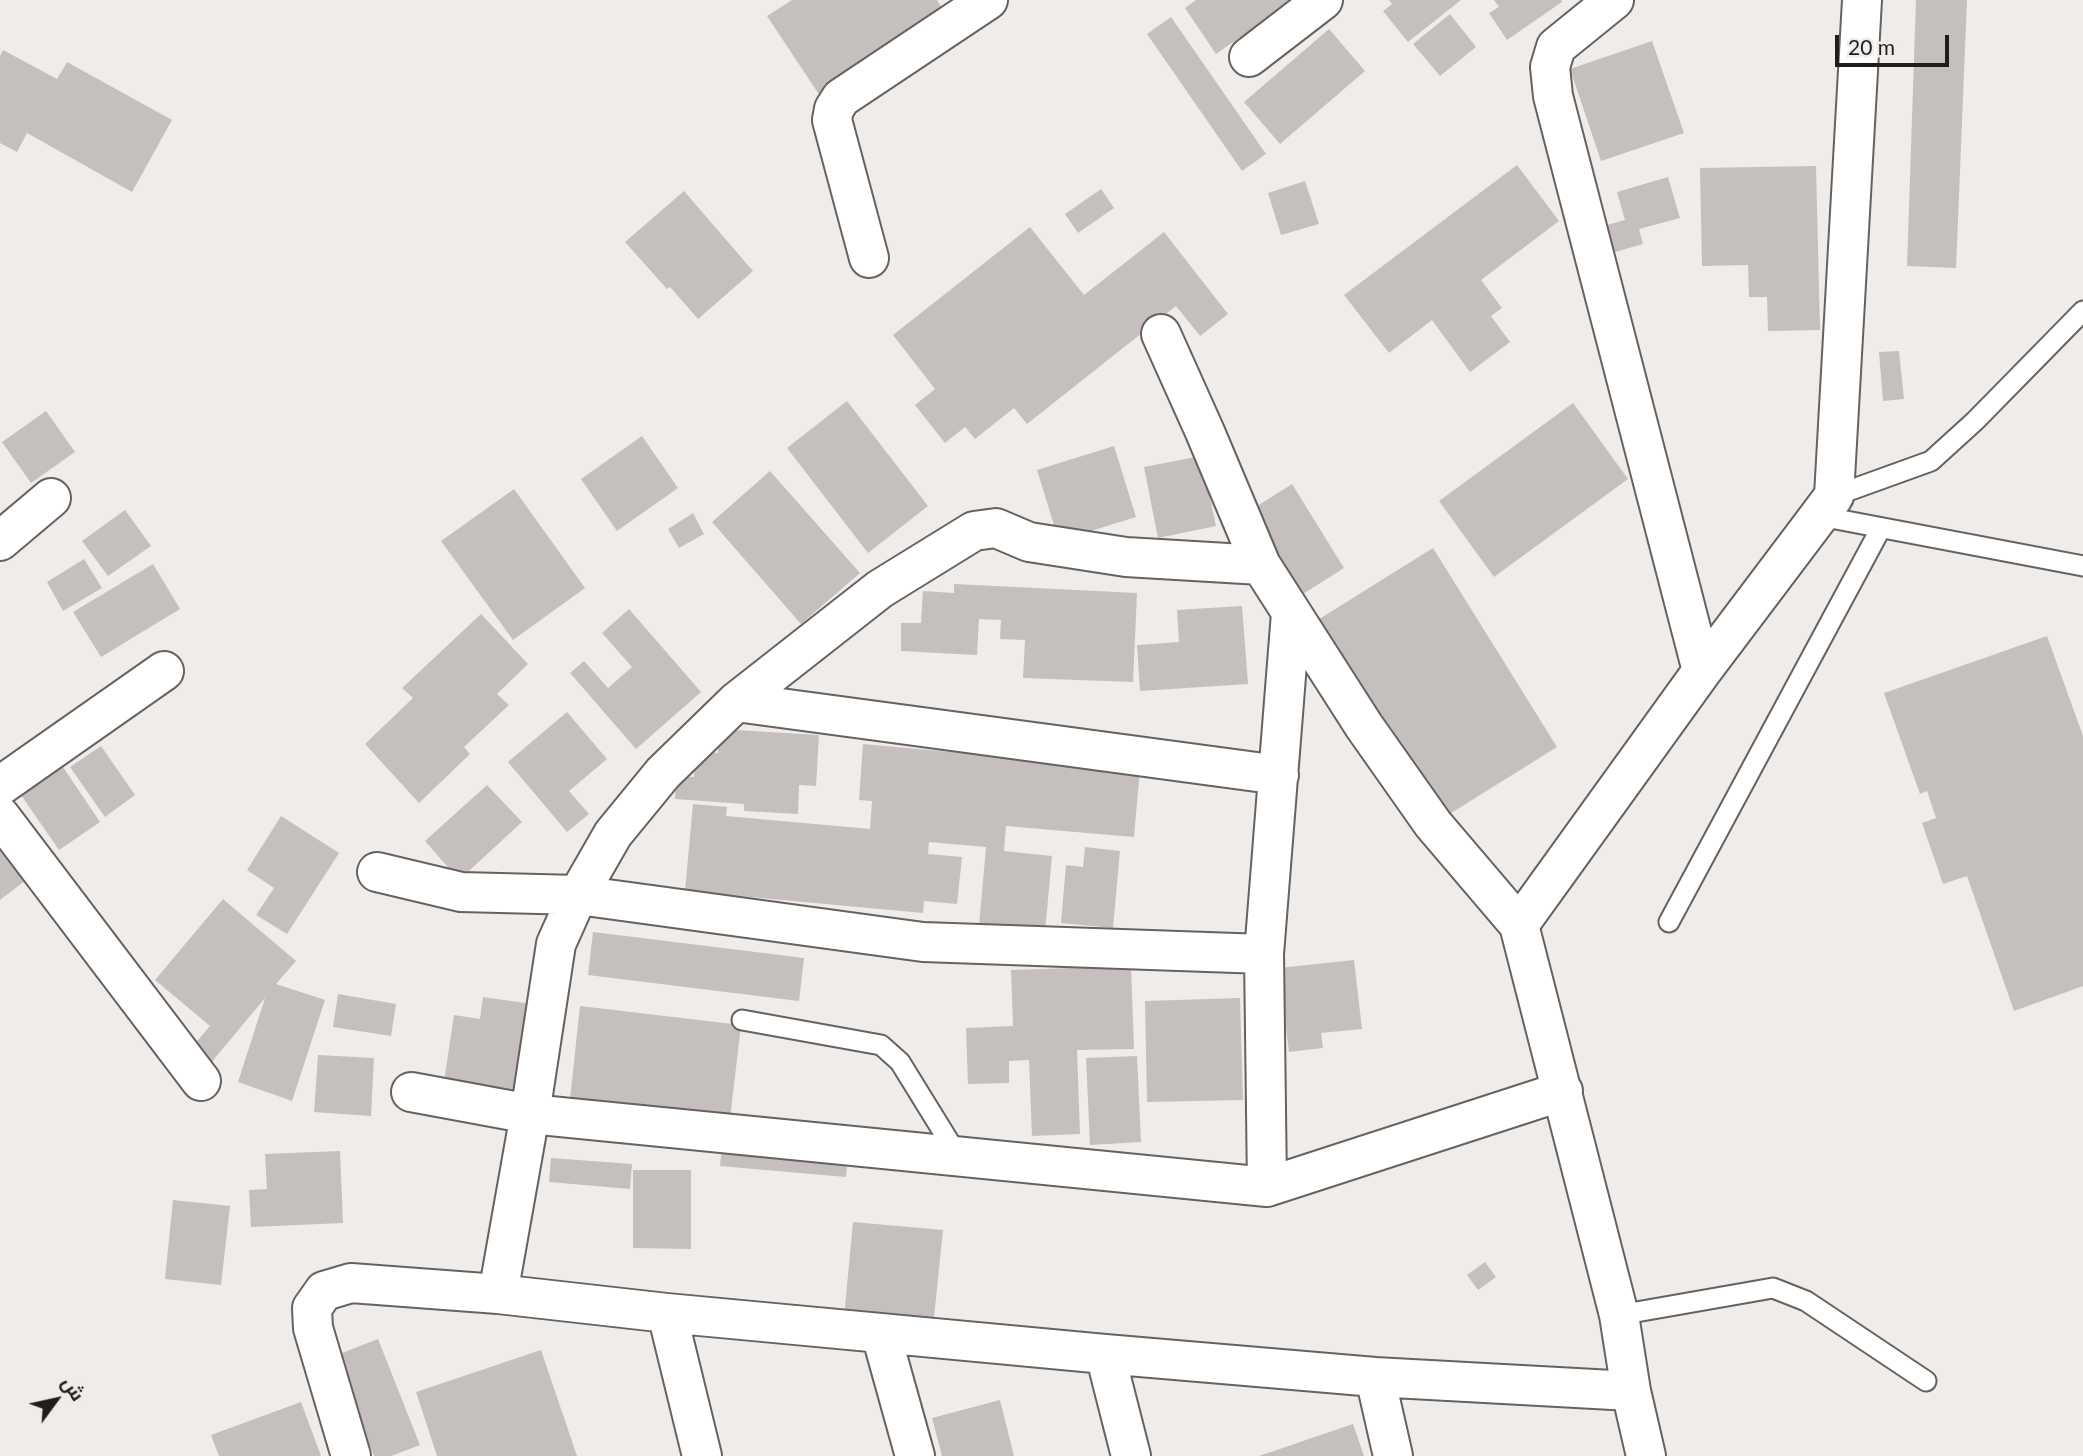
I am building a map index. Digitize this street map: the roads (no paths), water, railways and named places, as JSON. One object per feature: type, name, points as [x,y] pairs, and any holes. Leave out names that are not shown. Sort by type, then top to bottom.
[{"type":"street","points":[[869,258],[832,120],[834,109],[841,98],[988,0]]},
{"type":"street","points":[[1249,57],[1323,0]]},
{"type":"street","points":[[1614,0],[1556,47],[1550,67],[1553,96],[1702,671]]},
{"type":"street","points":[[1520,925],[1702,671],[1827,506],[1862,0]]},
{"type":"street","points":[[1161,334],[1261,565],[1364,726],[1433,824],[1520,925],[1619,1315],[1631,1391],[1646,1456]]},
{"type":"street","points":[[0,541],[51,498]]},
{"type":"street","points":[[498,1294],[530,1114],[556,944],[578,895],[613,834],[663,774],[736,702],[880,589],[974,531],[996,528],[1029,542],[1126,557],[1261,565]]},
{"type":"street","points":[[1267,1187],[1264,954],[1291,613]]},
{"type":"street","points":[[0,786],[164,671]]},
{"type":"street","points":[[736,702],[1279,775]]},
{"type":"street","points":[[0,817],[201,1082]]},
{"type":"street","points":[[377,872],[461,892],[578,895],[923,942],[1264,954]]},
{"type":"street","points":[[411,1092],[530,1114],[1267,1187],[1563,1091]]},
{"type":"street","points":[[351,1456],[313,1328],[312,1308],[324,1291],[351,1283],[498,1294],[881,1334],[1375,1377],[1631,1391]]},
{"type":"street","points":[[667,1313],[702,1456]]},
{"type":"street","points":[[881,1334],[915,1456]]},
{"type":"street","points":[[1105,1354],[1131,1456]]},
{"type":"street","points":[[1375,1377],[1393,1456]]},
{"type":"lane","points":[[1827,506],[1931,461],[1975,421],[2083,311]]},
{"type":"lane","points":[[1827,506],[1881,528],[2083,566]]},
{"type":"lane","points":[[1669,922],[1881,528]]},
{"type":"lane","points":[[742,1020],[881,1045],[900,1062],[958,1156]]},
{"type":"lane","points":[[1619,1315],[1773,1288],[1806,1301],[1926,1381]]}]
